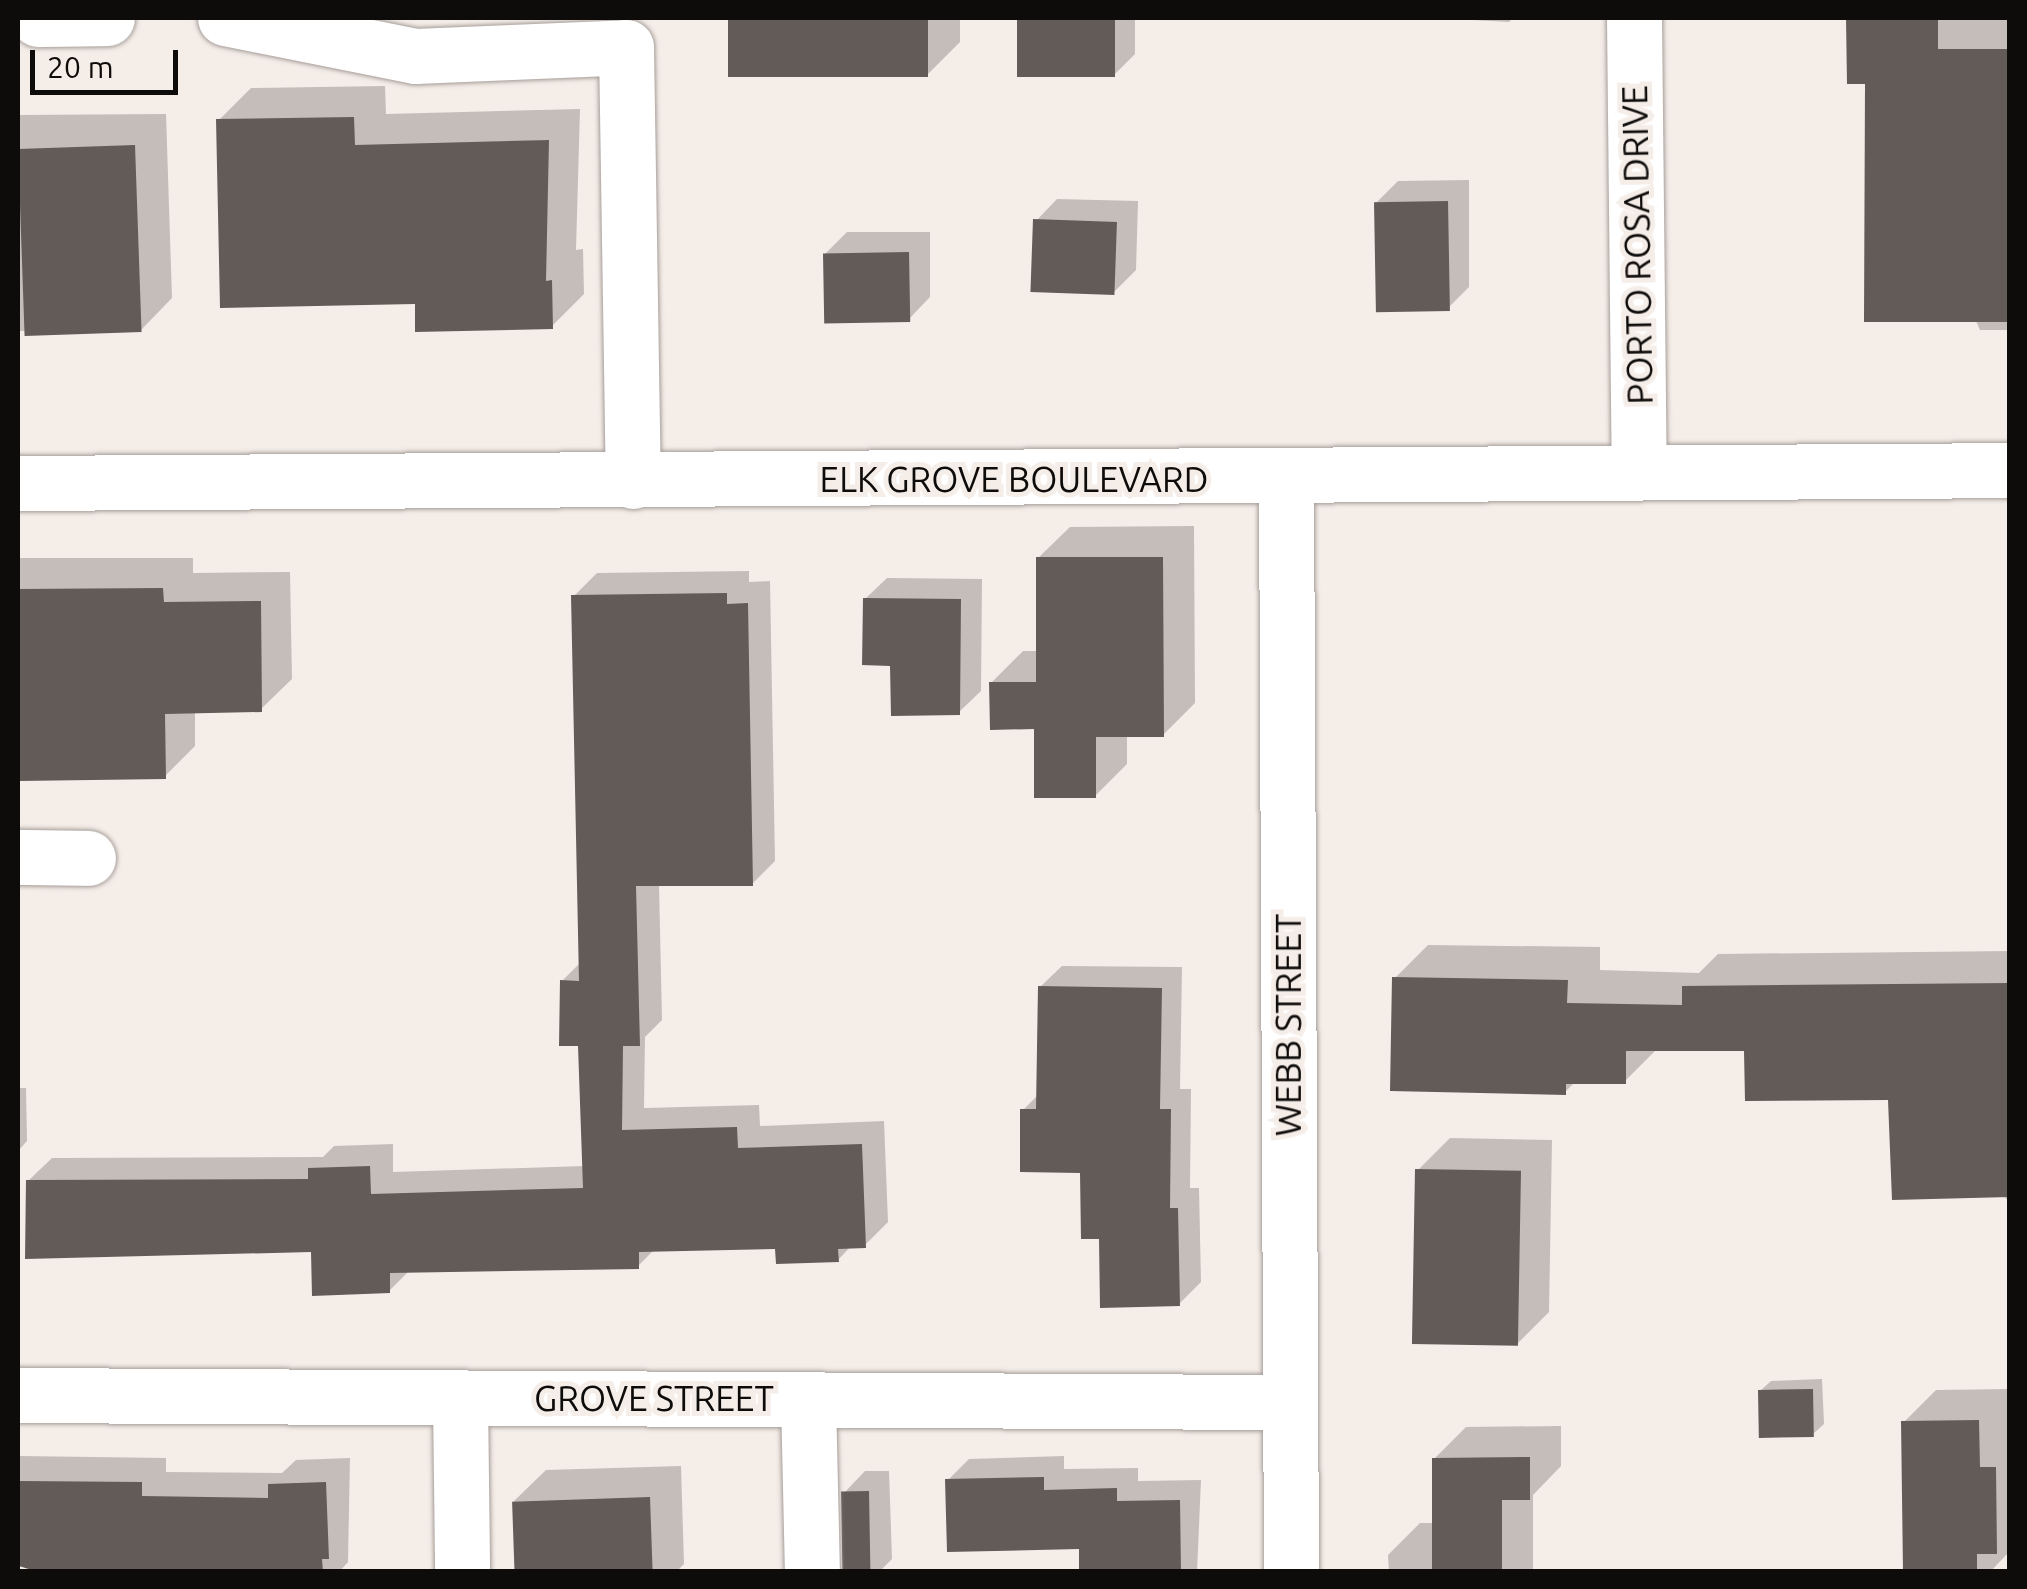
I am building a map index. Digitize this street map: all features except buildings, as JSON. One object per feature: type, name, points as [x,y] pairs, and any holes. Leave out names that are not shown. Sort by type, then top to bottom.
[{"type":"street","points":[[38,20],[107,18]]},
{"type":"street","points":[[225,18],[414,56],[626,47],[633,481]]},
{"type":"street","name":"PORTO ROSA DRIVE","points":[[1634,18],[1639,472]]},
{"type":"street","name":"ELK GROVE BOULEVARD","points":[[18,483],[1286,478],[2010,470]]},
{"type":"street","name":"WEBB STREET","points":[[1286,478],[1291,1572]]},
{"type":"street","points":[[18,856],[88,858]]},
{"type":"street","name":"GROVE STREET","points":[[18,1395],[1290,1402]]},
{"type":"street","points":[[460,1398],[462,1572]]},
{"type":"street","points":[[808,1399],[812,1572]]}]
